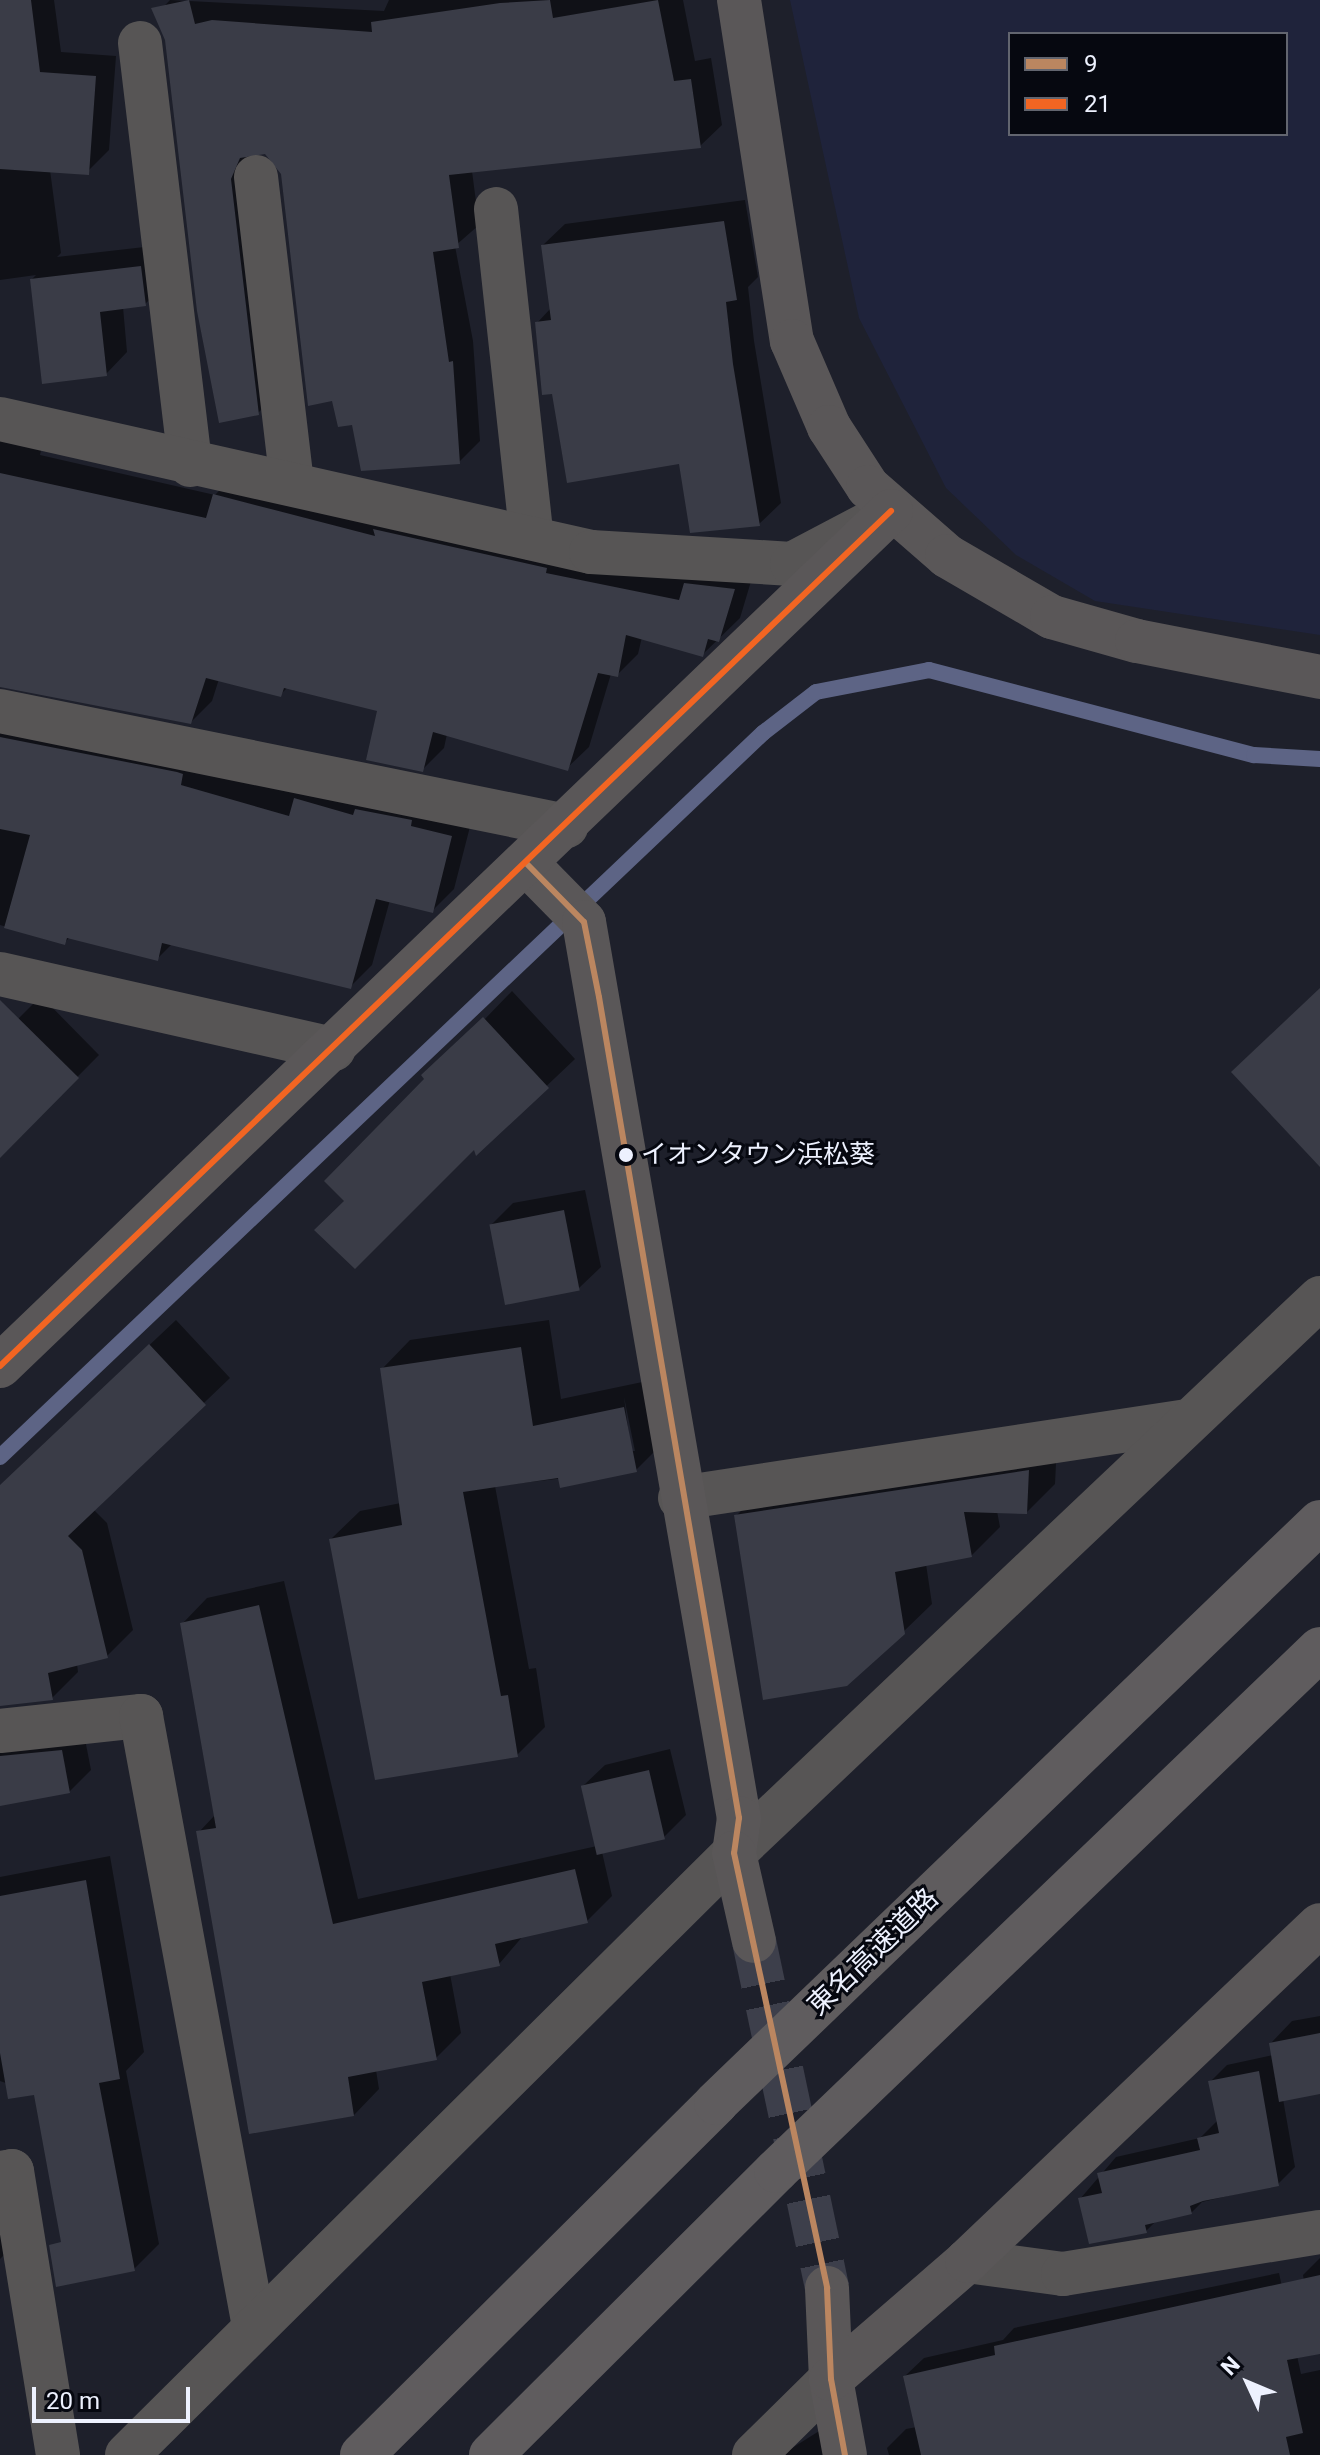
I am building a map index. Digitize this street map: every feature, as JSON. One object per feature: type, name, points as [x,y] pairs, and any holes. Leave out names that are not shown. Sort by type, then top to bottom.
[{"type":"highway","name":"東名高速道路","points":[[362,2455],[716,2103],[1320,1522]]},
{"type":"highway","points":[[491,2455],[776,2171],[1320,1649]]},
{"type":"street","points":[[739,0],[792,341],[847,458],[891,511],[978,576],[1052,617],[1137,641],[1320,677]]},
{"type":"street","points":[[140,43],[190,465]]},
{"type":"street","points":[[256,177],[292,484]]},
{"type":"street","points":[[496,209],[532,538]]},
{"type":"street","points":[[0,419],[190,465],[292,484],[591,552],[792,564],[891,511]]},
{"type":"street","points":[[0,1366],[334,1049],[537,873],[566,826],[891,511]]},
{"type":"street","points":[[0,711],[566,826]]},
{"type":"street","points":[[537,873],[584,922],[680,1498],[739,1818],[734,1853],[754,1941]]},
{"type":"street","points":[[0,974],[334,1049]]},
{"type":"street","points":[[127,2455],[734,1853],[1320,1298]]},
{"type":"street","points":[[680,1498],[1187,1421]]},
{"type":"street","points":[[0,1731],[141,1716],[254,2326]]},
{"type":"street","points":[[754,2455],[831,2379],[967,2261],[1320,1925]]},
{"type":"street","points":[[0,2173],[12,2171],[58,2455]]},
{"type":"street","points":[[967,2261],[1063,2274],[1320,2232]]},
{"type":"street","points":[[827,2288],[831,2379],[845,2455]]},
{"type":"shaded area","points":[[790,0],[1320,0],[1320,635],[1095,601],[1016,555],[946,488],[859,318]]},
{"type":"building","points":[[0,0],[31,0],[40,72],[96,76],[89,175],[0,169]]},
{"type":"building","points":[[189,0],[195,24],[212,20],[372,32],[371,22],[500,3],[550,0],[553,18],[658,0],[674,81],[691,79],[701,148],[449,175],[459,248],[433,252],[449,362],[453,361],[460,464],[361,471],[352,425],[338,427],[332,401],[308,406],[281,174],[265,154],[240,158],[231,179],[259,415],[219,423],[197,311],[165,40],[151,8]]},
{"type":"building","points":[[724,221],[737,300],[726,302],[733,364],[760,526],[690,533],[679,464],[567,483],[552,394],[542,395],[535,322],[551,320],[541,245]]},
{"type":"building","points":[[141,266],[146,306],[100,312],[107,376],[42,384],[30,279]]},
{"type":"building","points":[[0,473],[206,518],[213,494],[375,536],[373,529],[547,568],[546,573],[679,600],[684,583],[735,589],[719,642],[708,639],[703,657],[626,635],[618,677],[598,673],[568,771],[433,732],[423,772],[366,760],[377,711],[284,688],[281,697],[206,678],[191,724],[0,687]]},
{"type":"building","points":[[0,737],[177,772],[183,774],[181,785],[289,816],[294,798],[353,815],[355,809],[412,820],[411,826],[452,836],[433,913],[376,899],[351,989],[162,943],[158,961],[67,938],[65,945],[4,928],[30,835],[0,829]]},
{"type":"building","points":[[1320,988],[1320,1167],[1231,1072]]},
{"type":"building","points":[[0,1000],[79,1078],[0,1158]]},
{"type":"building","points":[[483,1017],[549,1088],[476,1156],[474,1150],[355,1269],[314,1230],[344,1201],[324,1181],[424,1079],[421,1075]]},
{"type":"building","points":[[564,1210],[580,1290],[505,1305],[489,1225]]},
{"type":"building","points":[[149,1344],[206,1405],[68,1536],[82,1550],[108,1658],[48,1673],[53,1700],[0,1706],[0,1485]]},
{"type":"building","points":[[521,1347],[533,1426],[624,1407],[637,1472],[560,1488],[558,1478],[463,1492],[501,1696],[508,1695],[518,1757],[375,1780],[329,1539],[402,1525],[380,1368]]},
{"type":"building","points":[[1029,1470],[1027,1514],[964,1512],[972,1557],[895,1572],[905,1634],[847,1686],[763,1700],[734,1515]]},
{"type":"building","points":[[259,1605],[333,1924],[575,1869],[588,1923],[495,1944],[500,1966],[422,1982],[437,2060],[348,2077],[354,2116],[249,2134],[196,1831],[216,1828],[180,1623]]},
{"type":"building","points":[[62,1750],[70,1793],[0,1806],[0,1756]]},
{"type":"building","points":[[649,1770],[665,1839],[597,1855],[581,1786]]},
{"type":"building","points":[[86,1880],[120,2079],[99,2083],[135,2271],[56,2287],[49,2245],[61,2242],[34,2095],[8,2099],[0,2053],[0,1896]]},
{"type":"building","points":[[1320,2033],[1320,2094],[1279,2102],[1269,2043]]},
{"type":"building","points":[[1259,2071],[1279,2186],[1203,2201],[1190,2206],[1192,2214],[1145,2225],[1147,2233],[1089,2244],[1078,2198],[1102,2193],[1097,2173],[1200,2150],[1197,2138],[1219,2133],[1208,2081]]},
{"type":"building","points":[[1320,2275],[1320,2354],[1287,2360],[1303,2433],[1286,2437],[1290,2455],[921,2455],[903,2376],[995,2355],[994,2346]]},
{"type":"waterway","points":[[0,1457],[763,733],[816,692],[929,670],[1254,755],[1320,759]]},
{"type":"tunnel","points":[[754,1941],[827,2288]]},
{"type":"transit line","name":"21","points":[[0,1366],[891,511]]},
{"type":"transit line","name":"9","points":[[527,864],[584,922],[599,997],[739,1818],[734,1853],[827,2288],[831,2379],[845,2455]]},
{"type":"place","name":"イオンタウン浜松葵","points":[[626,1155]]}]
